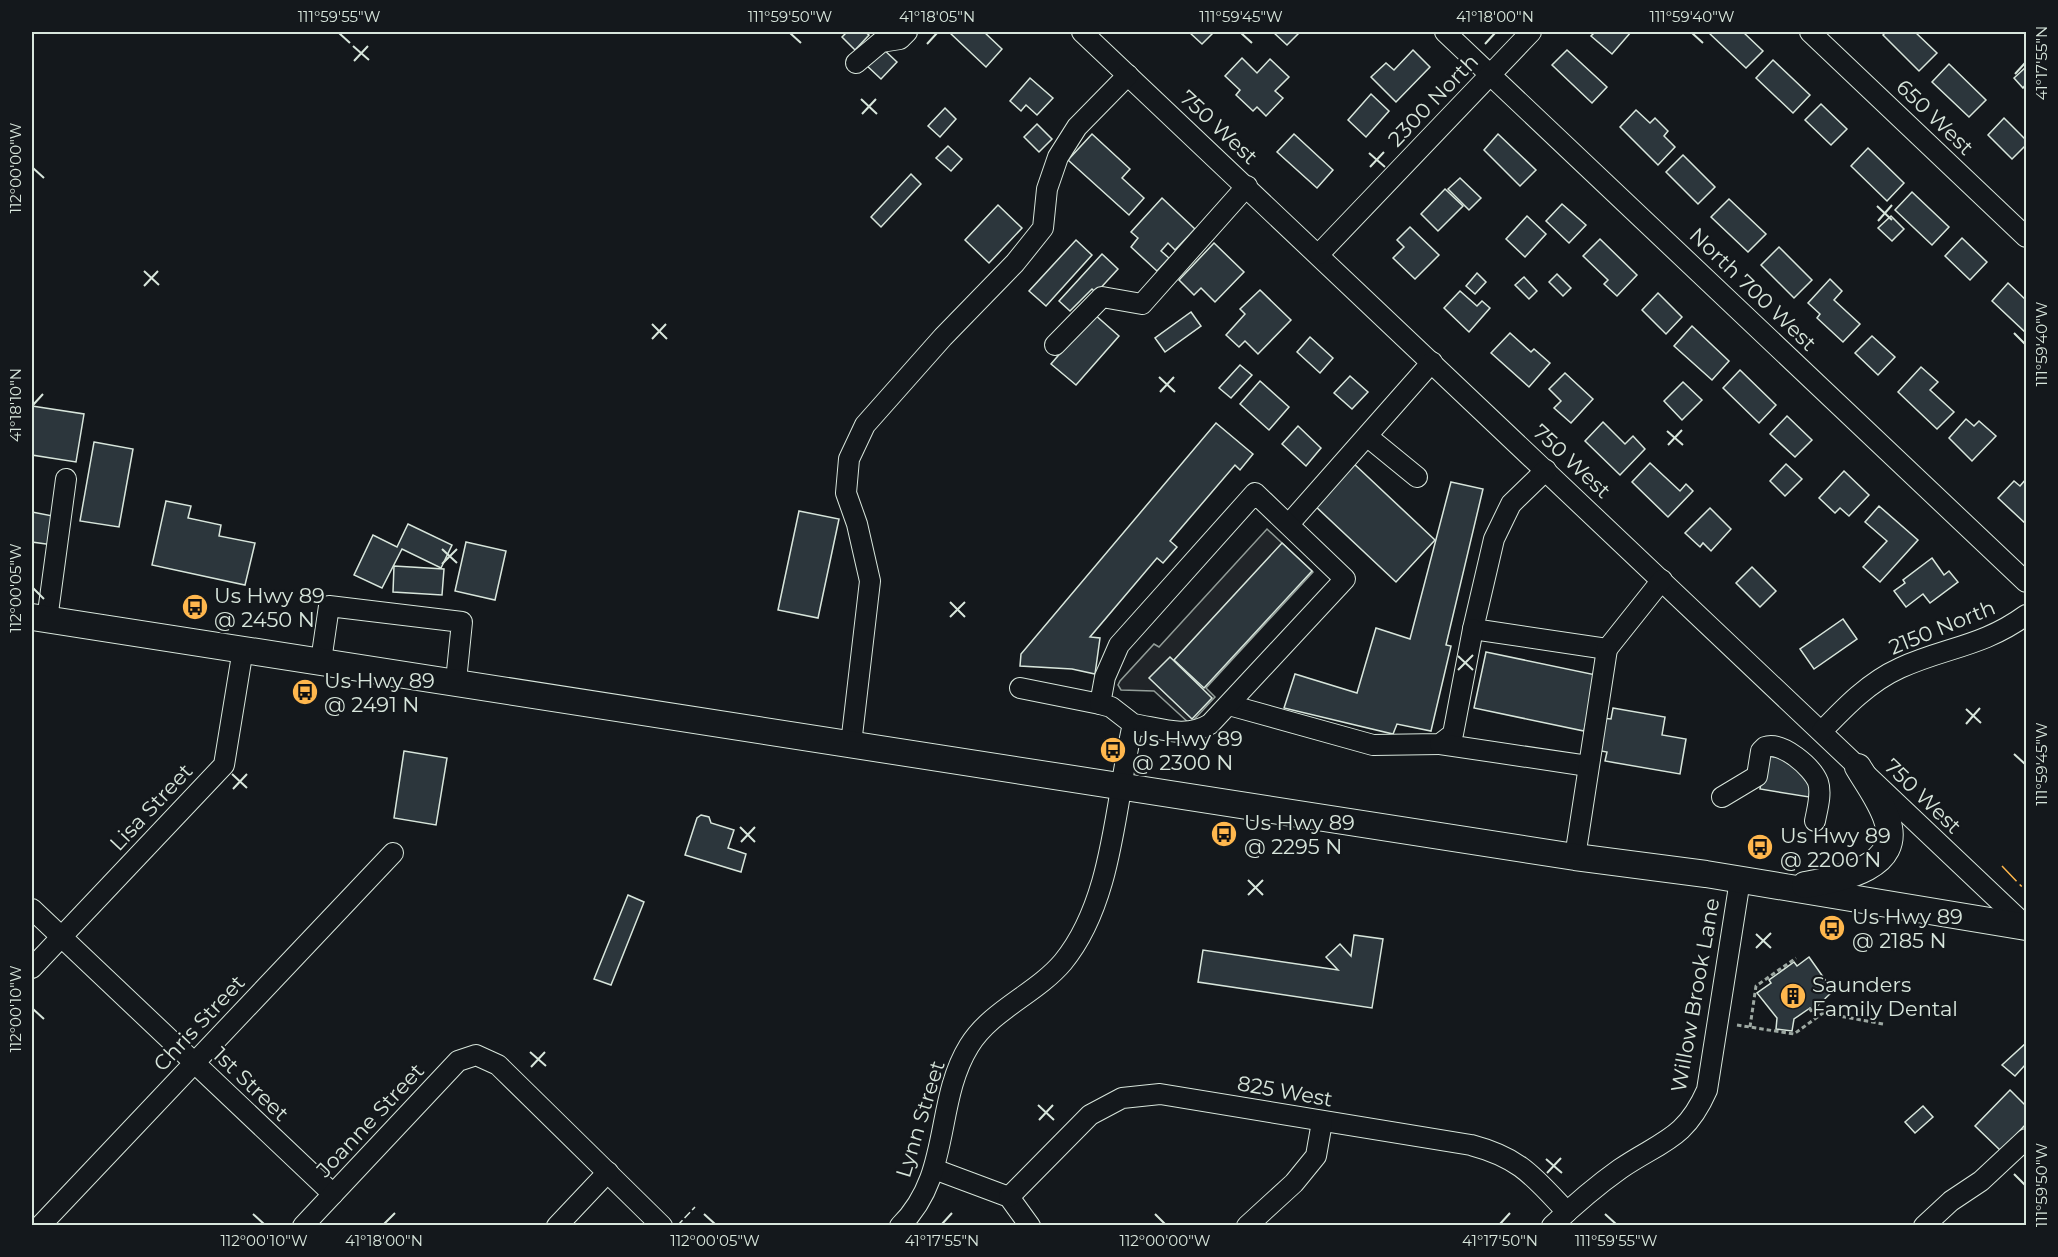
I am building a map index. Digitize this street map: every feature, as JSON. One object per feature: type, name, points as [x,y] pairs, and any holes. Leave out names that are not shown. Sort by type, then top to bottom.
[{"type":"main road","points":[[39,619],[456,681],[1740,880],[2026,927]]},
{"type":"main road","points":[[1790,888],[1854,873],[1874,864],[1884,853],[1890,835],[1888,822],[1858,767]]},
{"type":"street","points":[[856,63],[881,42],[900,39],[907,32]]},
{"type":"street","name":"750 West","points":[[1082,32],[1319,254],[2026,927]]},
{"type":"street","name":"North 700 West","points":[[1445,32],[2026,582]]},
{"type":"street","name":"2300 North","points":[[1319,254],[1532,32]]},
{"type":"street","name":"650 West","points":[[1810,32],[2026,237]]},
{"type":"street","points":[[851,744],[870,581],[857,524],[846,493],[849,459],[865,425],[943,337],[1015,262],[1042,228],[1047,189],[1058,157],[1077,127],[1128,75]]},
{"type":"street","points":[[1055,345],[1102,297],[1142,304],[1247,186]]},
{"type":"street","points":[[1290,524],[1432,362]]},
{"type":"street","points":[[1368,437],[1417,477]]},
{"type":"street","points":[[1440,744],[1454,735],[1473,629],[1494,539],[1511,504],[1546,470]]},
{"type":"street","points":[[39,619],[66,479]]},
{"type":"street","points":[[1020,688],[1111,707],[1133,724],[1185,733],[1199,731],[1229,705],[1346,579],[1255,493],[1119,645],[1105,677],[1100,704]]},
{"type":"street","points":[[1575,856],[1606,649],[1662,580]]},
{"type":"street","points":[[321,661],[329,606],[462,622],[456,681]]},
{"type":"street","name":"2150 North","points":[[1822,731],[1866,689],[1899,668],[1983,641],[2003,632],[2026,615]]},
{"type":"street","points":[[1473,629],[1606,649]]},
{"type":"street","name":"Lisa Street","points":[[32,968],[224,765],[243,649]]},
{"type":"street","points":[[1229,705],[1373,745],[1440,744],[1588,766]]},
{"type":"street","name":"Lynn Street","points":[[900,1226],[912,1214],[934,1169],[942,1142],[950,1088],[969,1045],[998,1015],[1038,986],[1064,961],[1088,922],[1100,891],[1133,724]]},
{"type":"street","points":[[1722,797],[1757,776],[1761,751],[1765,747],[1778,746],[1790,752],[1818,781],[1819,794],[1815,821]]},
{"type":"street","name":"Chris Street","points":[[40,1226],[393,853]]},
{"type":"street","name":"Willow Brook Lane","points":[[1552,1226],[1619,1170],[1678,1134],[1696,1115],[1707,1090],[1740,880]]},
{"type":"street","name":"1st Street","points":[[32,909],[333,1194]]},
{"type":"street","name":"Joanne Street","points":[[303,1226],[458,1061],[476,1055],[498,1065],[608,1172]]},
{"type":"street","name":"825 West","points":[[1008,1197],[1090,1115],[1122,1098],[1160,1094],[1471,1145],[1498,1152],[1525,1167],[1567,1212]]},
{"type":"street","points":[[1246,1226],[1294,1183],[1316,1156],[1322,1122]]},
{"type":"street","points":[[1924,1226],[1951,1201],[1981,1181],[2026,1138]]},
{"type":"street","points":[[934,1169],[1008,1197],[1030,1226]]},
{"type":"street","points":[[557,1226],[608,1172],[662,1226]]},
{"type":"path","points":[[1750,1027],[1756,986],[1796,957]]},
{"type":"path","points":[[1809,1008],[1816,1018]]},
{"type":"path","points":[[1737,1024],[1794,1034],[1823,1013],[1883,1024]]},
{"type":"shaded area","points":[[1267,529],[1313,572],[1206,688],[1215,697],[1190,724],[1154,691],[1121,690],[1118,685],[1120,681],[1154,644],[1159,647]]},
{"type":"building","points":[[847,32],[865,32],[869,35],[855,50],[842,37]]},
{"type":"building","points":[[949,32],[984,32],[1002,49],[986,67]]},
{"type":"building","points":[[1189,32],[1214,32],[1202,44]]},
{"type":"building","points":[[1273,32],[1300,32],[1287,45]]},
{"type":"building","points":[[1595,32],[1631,32],[1612,54],[1591,36]]},
{"type":"building","points":[[1743,32],[1763,51],[1746,68],[1709,33]]},
{"type":"building","points":[[1886,32],[1915,32],[1937,53],[1919,71],[1883,35]]},
{"type":"building","points":[[881,47],[897,62],[881,79],[865,64]]},
{"type":"building","points":[[1413,50],[1430,67],[1396,102],[1371,77],[1386,63],[1394,70]]},
{"type":"building","points":[[1567,50],[1607,87],[1592,103],[1552,65]]},
{"type":"building","points":[[1242,58],[1257,73],[1270,59],[1289,77],[1275,91],[1283,98],[1266,116],[1257,107],[1253,111],[1236,95],[1240,90],[1225,76]]},
{"type":"building","points":[[1773,60],[1810,95],[1793,113],[1756,78]]},
{"type":"building","points":[[1949,64],[1986,100],[1969,117],[1932,82]]},
{"type":"building","points":[[2026,67],[2026,84],[2023,88],[2014,78]]},
{"type":"building","points":[[1030,78],[1053,98],[1037,115],[1026,105],[1021,111],[1010,101]]},
{"type":"building","points":[[1371,94],[1389,111],[1366,137],[1348,120]]},
{"type":"building","points":[[1821,104],[1847,129],[1831,145],[1805,120]]},
{"type":"building","points":[[945,108],[956,119],[940,137],[928,126]]},
{"type":"building","points":[[1636,110],[1650,123],[1655,118],[1668,131],[1664,136],[1675,147],[1658,165],[1620,127]]},
{"type":"building","points":[[2004,118],[2026,140],[2026,145],[2012,159],[1988,135]]},
{"type":"building","points":[[1037,124],[1052,139],[1039,152],[1024,137]]},
{"type":"building","points":[[1092,134],[1130,169],[1122,178],[1144,198],[1129,215],[1068,160]]},
{"type":"building","points":[[1294,134],[1333,170],[1317,188],[1277,152]]},
{"type":"building","points":[[1498,134],[1536,170],[1520,186],[1484,150]]},
{"type":"building","points":[[948,146],[962,159],[951,171],[936,158]]},
{"type":"building","points":[[1868,148],[1904,183],[1887,201],[1851,166]]},
{"type":"building","points":[[1683,155],[1715,187],[1698,204],[1666,172]]},
{"type":"building","points":[[911,174],[921,184],[881,227],[871,217]]},
{"type":"building","points":[[1460,178],[1481,198],[1469,210],[1448,189]]},
{"type":"building","points":[[1445,189],[1463,206],[1438,231],[1421,214]]},
{"type":"building","points":[[1912,192],[1949,227],[1932,245],[1895,210]]},
{"type":"building","points":[[1162,198],[1195,229],[1175,250],[1168,243],[1161,251],[1169,258],[1157,271],[1131,247],[1138,238],[1131,232]]},
{"type":"building","points":[[1729,199],[1766,234],[1748,252],[1711,217]]},
{"type":"building","points":[[1562,204],[1586,225],[1569,243],[1546,221]]},
{"type":"building","points":[[998,205],[1022,228],[989,263],[965,240]]},
{"type":"building","points":[[1527,216],[1546,234],[1525,257],[1506,239]]},
{"type":"building","points":[[1891,216],[1904,229],[1892,241],[1878,228]]},
{"type":"building","points":[[1410,227],[1439,255],[1415,279],[1393,258],[1404,247],[1397,240]]},
{"type":"building","points":[[1962,238],[1987,262],[1970,280],[1945,256]]},
{"type":"building","points":[[1600,239],[1637,275],[1617,296],[1604,284],[1608,280],[1583,256]]},
{"type":"building","points":[[1076,240],[1092,255],[1046,306],[1029,291]]},
{"type":"building","points":[[1214,243],[1244,272],[1215,302],[1201,288],[1194,295],[1179,280]]},
{"type":"building","points":[[1779,247],[1812,280],[1794,298],[1761,265]]},
{"type":"building","points":[[1102,254],[1118,269],[1096,293],[1092,289],[1070,311],[1059,301]]},
{"type":"building","points":[[1477,273],[1486,282],[1475,294],[1466,286]]},
{"type":"building","points":[[1557,274],[1571,288],[1563,296],[1549,282]]},
{"type":"building","points":[[1524,277],[1537,291],[1529,299],[1515,285]]},
{"type":"building","points":[[1830,279],[1842,291],[1834,300],[1860,324],[1843,342],[1817,318],[1820,314],[1808,303]]},
{"type":"building","points":[[2008,283],[2026,300],[2025,332],[1992,301]]},
{"type":"building","points":[[1260,290],[1291,320],[1258,354],[1245,341],[1239,347],[1226,335],[1245,314],[1240,309]]},
{"type":"building","points":[[1460,291],[1477,306],[1482,301],[1490,308],[1469,332],[1444,308]]},
{"type":"building","points":[[1658,293],[1682,317],[1666,334],[1642,310]]},
{"type":"building","points":[[1191,312],[1201,326],[1165,352],[1155,338]]},
{"type":"building","points":[[1094,314],[1119,336],[1076,385],[1051,364]]},
{"type":"building","points":[[1692,326],[1729,361],[1712,380],[1674,346]]},
{"type":"building","points":[[1510,333],[1531,352],[1534,349],[1550,363],[1529,387],[1491,353]]},
{"type":"building","points":[[1872,336],[1895,357],[1878,375],[1855,353]]},
{"type":"building","points":[[1310,337],[1333,358],[1320,373],[1297,352]]},
{"type":"building","points":[[1240,365],[1252,375],[1231,398],[1219,388]]},
{"type":"building","points":[[1921,367],[1938,382],[1930,390],[1954,412],[1937,429],[1898,392]]},
{"type":"building","points":[[1740,370],[1776,405],[1759,423],[1723,388]]},
{"type":"building","points":[[1565,373],[1593,399],[1571,423],[1554,408],[1561,401],[1549,389]]},
{"type":"building","points":[[1350,376],[1368,392],[1352,409],[1334,393]]},
{"type":"building","points":[[1260,381],[1289,407],[1269,430],[1240,404]]},
{"type":"building","points":[[1683,382],[1702,400],[1682,420],[1664,401]]},
{"type":"building","points":[[32,406],[84,414],[76,462],[32,455]]},
{"type":"building","points":[[1787,416],[1812,440],[1795,457],[1770,434]]},
{"type":"building","points":[[1966,419],[1974,426],[1979,421],[1996,436],[1972,461],[1949,438]]},
{"type":"building","points":[[1603,422],[1625,444],[1633,436],[1645,449],[1620,475],[1585,441]]},
{"type":"building","points":[[1216,423],[1253,454],[1240,470],[1235,465],[1170,541],[1177,547],[1163,563],[1157,558],[1090,637],[1100,638],[1095,674],[1072,669],[1020,666],[1021,654]]},
{"type":"building","points":[[1298,426],[1321,448],[1306,466],[1282,444]]},
{"type":"building","points":[[94,442],[133,449],[119,527],[80,521]]},
{"type":"building","points":[[1352,462],[1435,540],[1396,582],[1313,504]]},
{"type":"building","points":[[1650,463],[1680,491],[1686,484],[1693,491],[1668,517],[1632,482]]},
{"type":"building","points":[[1786,464],[1802,479],[1785,496],[1770,481]]},
{"type":"building","points":[[1844,471],[1869,495],[1849,516],[1840,508],[1835,513],[1819,498]]},
{"type":"building","points":[[2026,479],[2026,524],[1998,498],[2014,481],[2020,486]]},
{"type":"building","points":[[1451,482],[1483,489],[1446,645],[1451,646],[1431,731],[1397,724],[1393,734],[1284,708],[1295,674],[1357,693],[1376,628],[1410,639]]},
{"type":"building","points":[[166,501],[191,506],[188,518],[221,525],[219,536],[255,543],[245,585],[152,565]]},
{"type":"building","points":[[1879,506],[1918,540],[1880,582],[1863,567],[1887,541],[1865,522]]},
{"type":"building","points":[[1710,508],[1731,529],[1711,551],[1703,543],[1700,547],[1685,533]]},
{"type":"building","points":[[799,511],[839,519],[818,618],[778,610]]},
{"type":"building","points":[[32,512],[58,517],[53,545],[32,542]]},
{"type":"building","points":[[408,524],[452,545],[441,568],[402,549],[382,588],[354,575],[373,535],[397,547]]},
{"type":"building","points":[[466,542],[506,551],[495,600],[455,591]]},
{"type":"building","points":[[1282,543],[1312,571],[1204,688],[1174,660]]},
{"type":"building","points":[[1932,558],[1944,575],[1949,571],[1958,582],[1930,603],[1923,594],[1906,607],[1894,591],[1905,583],[1903,580]]},
{"type":"building","points":[[394,566],[444,569],[442,595],[393,592]]},
{"type":"building","points":[[1752,567],[1776,591],[1760,607],[1736,583]]},
{"type":"building","points":[[1843,619],[1857,639],[1814,669],[1800,649]]},
{"type":"building","points":[[1486,652],[1596,675],[1584,731],[1474,708]]},
{"type":"building","points":[[1170,657],[1212,698],[1192,719],[1149,678]]},
{"type":"building","points":[[1613,708],[1665,717],[1662,735],[1686,739],[1680,774],[1605,761],[1607,752],[1596,750],[1601,718],[1611,719]]},
{"type":"building","points":[[404,751],[447,758],[436,825],[394,818]]},
{"type":"building","points":[[1775,754],[1787,756],[1812,781],[1809,797],[1760,789],[1764,765],[1769,756],[1774,757]]},
{"type":"building","points":[[701,815],[709,817],[711,823],[734,830],[728,848],[746,854],[741,872],[685,855],[697,818]]},
{"type":"building","points":[[628,895],[644,902],[611,985],[594,979]]},
{"type":"building","points":[[1354,935],[1383,939],[1372,1008],[1198,982],[1203,950],[1338,970],[1326,957],[1340,944],[1351,956]]},
{"type":"building","name":"Saunders Family Dental","points":[[1809,957],[1833,991],[1812,1011],[1810,1008],[1794,1019],[1792,1031],[1776,1029],[1777,1018],[1757,993],[1771,983],[1769,980],[1794,962],[1797,966]]},
{"type":"building","points":[[2026,1043],[2026,1064],[2015,1076],[2002,1065]]},
{"type":"building","points":[[2010,1090],[2026,1106],[2026,1124],[2001,1151],[1975,1126]]},
{"type":"building","points":[[1923,1106],[1933,1117],[1915,1133],[1905,1122]]},
{"type":"fence","points":[[677,1226],[695,1207]]},
{"type":"power","points":[[2002,866],[2026,891]]},
{"type":"place","name":"Us Hwy 89 @ 2450 N","points":[[195,607]]},
{"type":"place","name":"Us Hwy 89 @ 2491 N","points":[[305,692]]},
{"type":"place","name":"Us Hwy 89 @ 2300 N","points":[[1113,750]]},
{"type":"place","name":"Us Hwy 89 @ 2295 N","points":[[1224,834]]},
{"type":"place","name":"Us Hwy 89 @ 2200 N","points":[[1760,847]]},
{"type":"place","name":"Us Hwy 89 @ 2185 N","points":[[1832,928]]},
{"type":"place","name":"Saunders Family Dental","points":[[1793,996]]}]
